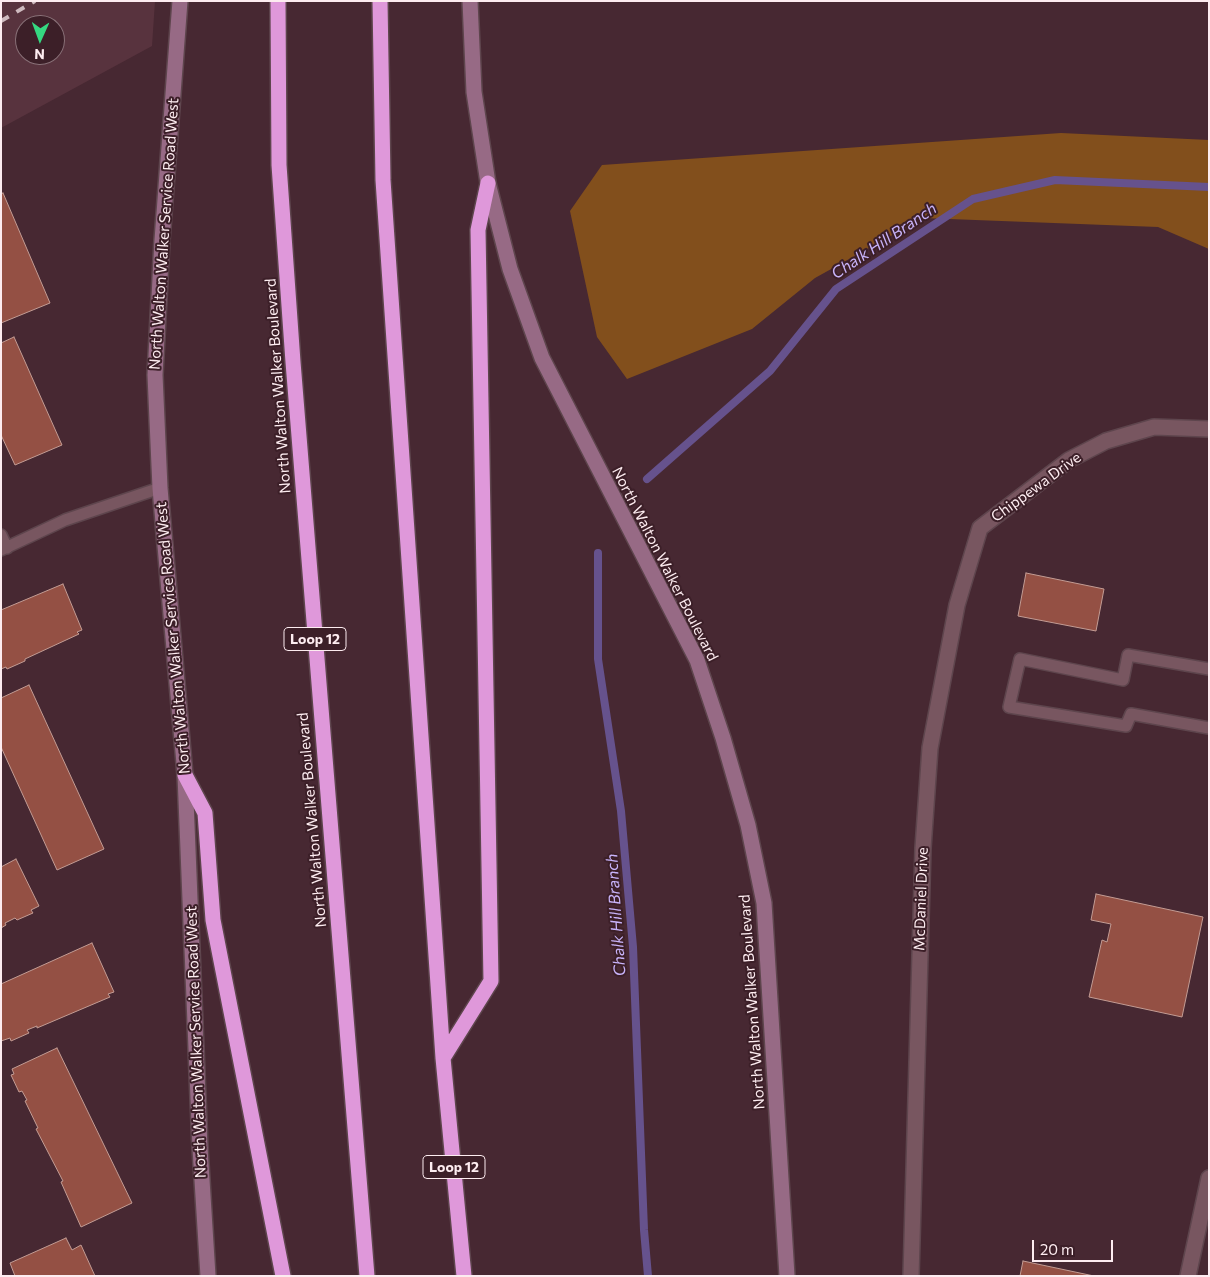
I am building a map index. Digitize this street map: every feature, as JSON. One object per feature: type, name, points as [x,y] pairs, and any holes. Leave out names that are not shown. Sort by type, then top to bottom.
[{"type":"highway","name":"North Walton Walker Boulevard","points":[[278,1],[279,165],[367,1276]]},
{"type":"highway","name":"Loop 12","points":[[380,1],[383,180],[443,1058],[464,1276]]},
{"type":"highway","points":[[443,1058],[491,981],[478,230],[488,184]]},
{"type":"highway","points":[[185,775],[205,813],[213,920],[283,1276]]},
{"type":"main road","name":"North Walton Walker Service Road West","points":[[180,1],[162,240],[155,375],[160,488],[185,775],[200,1148],[208,1276]]},
{"type":"main road","name":"North Walton Walker Boulevard","points":[[470,1],[474,92],[488,184],[510,269],[542,358],[697,660],[723,738],[748,825],[765,913],[787,1276]]},
{"type":"street","name":"Chippewa Drive","points":[[980,528],[1068,460],[1106,441],[1154,427],[1209,429]]},
{"type":"street","name":"McDaniel Drive","points":[[911,1276],[923,848],[930,748],[957,605],[980,528]]},
{"type":"street","points":[[1188,1276],[1209,1178]]},
{"type":"lane","points":[[1,535],[4,549],[65,520],[160,488]]},
{"type":"lane","points":[[1209,669],[1128,655],[1123,680],[1020,659],[1009,707],[1126,726],[1131,714],[1209,728]]},
{"type":"shaded area","points":[[1,1],[155,1],[152,46],[1,128]]},
{"type":"shaded area","points":[[1061,133],[1209,140],[1209,249],[1158,227],[923,218],[815,278],[752,329],[627,379],[597,337],[570,211],[602,165]]},
{"type":"building","points":[[3,193],[50,303],[1,323],[1,194]]},
{"type":"building","points":[[14,337],[62,445],[15,465],[1,435],[1,343]]},
{"type":"building","points":[[1026,573],[1104,589],[1096,631],[1018,616]]},
{"type":"building","points":[[63,584],[82,630],[77,632],[79,634],[25,659],[25,661],[7,669],[6,667],[1,669],[1,610]]},
{"type":"building","points":[[29,685],[104,849],[57,870],[1,747],[1,698]]},
{"type":"building","points":[[16,859],[39,906],[31,910],[33,913],[17,920],[15,918],[5,923],[6,925],[1,928],[1,867]]},
{"type":"building","points":[[1096,894],[1203,917],[1182,1017],[1089,997],[1102,940],[1107,942],[1111,924],[1091,920]]},
{"type":"building","points":[[92,943],[114,992],[108,994],[110,997],[37,1028],[37,1026],[27,1030],[29,1033],[11,1041],[10,1038],[1,1041],[1,984]]},
{"type":"building","points":[[57,1048],[132,1203],[81,1227],[61,1182],[63,1181],[36,1129],[38,1128],[25,1101],[27,1100],[22,1091],[19,1092],[11,1075],[14,1074],[12,1069]]},
{"type":"building","points":[[66,1238],[72,1250],[81,1245],[95,1276],[15,1276],[10,1263]]},
{"type":"building","points":[[1023,1261],[1094,1276],[1020,1276]]},
{"type":"waterway","name":"Chalk Hill Branch","points":[[647,479],[770,371],[836,289],[973,199],[1055,180],[1209,187]]},
{"type":"waterway","name":"Chalk Hill Branch","points":[[598,553],[598,659],[621,811],[633,947],[644,1230],[648,1276]]},
{"type":"railway","points":[[1,21],[35,1]]}]
